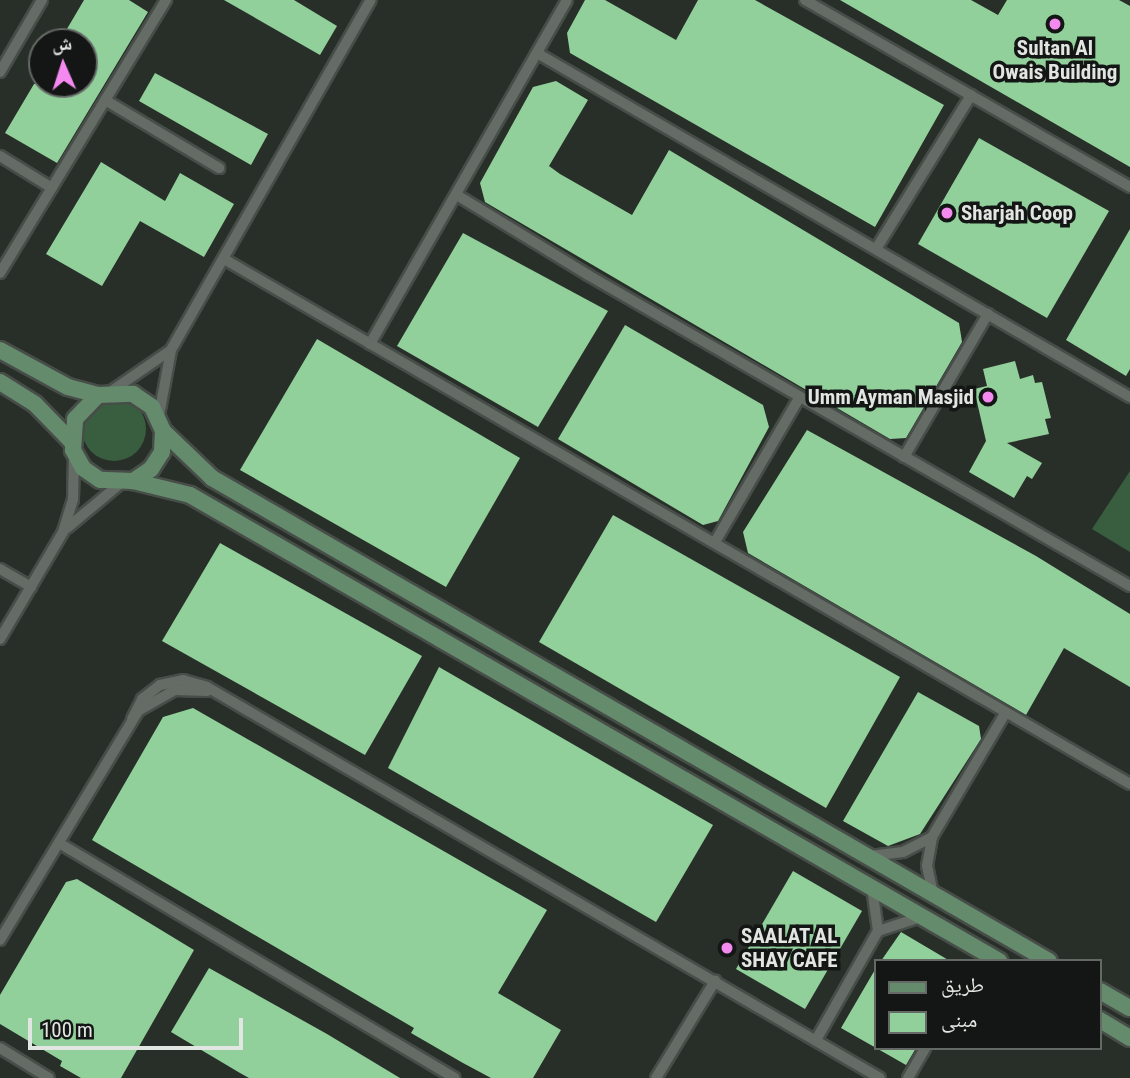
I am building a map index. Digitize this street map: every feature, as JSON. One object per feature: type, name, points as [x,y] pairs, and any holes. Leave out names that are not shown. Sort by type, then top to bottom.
[{"type":"main road","points":[[0,350],[54,382],[104,394],[133,394],[212,478],[1045,959]]},
{"type":"main road","points":[[0,382],[35,404],[72,446],[91,475],[190,495],[872,887],[923,917],[979,956]]},
{"type":"main road","points":[[72,446],[80,409],[104,394]]},
{"type":"main road","points":[[127,482],[157,461],[161,424]]},
{"type":"main road","points":[[512,679],[525,671],[562,692],[587,694]]},
{"type":"main road","points":[[1102,992],[1130,1008]]},
{"type":"main road","points":[[1102,1021],[1130,1038]]},
{"type":"street","points":[[0,72],[42,0]]},
{"type":"street","points":[[0,273],[166,0]]},
{"type":"street","points":[[161,424],[171,350],[371,0]]},
{"type":"street","points":[[370,344],[567,0]]},
{"type":"street","points":[[805,0],[1130,187]]},
{"type":"street","points":[[537,53],[1130,397]]},
{"type":"street","points":[[876,249],[971,95]]},
{"type":"street","points":[[106,100],[219,168]]},
{"type":"street","points":[[0,156],[52,188]]},
{"type":"street","points":[[457,195],[799,398],[1130,586]]},
{"type":"street","points":[[224,259],[1130,784]]},
{"type":"street","points":[[904,457],[988,314]]},
{"type":"street","points":[[104,394],[171,350]]},
{"type":"street","points":[[715,542],[799,398]]},
{"type":"street","points":[[0,639],[63,532],[73,500],[72,446]]},
{"type":"street","points":[[63,532],[127,482]]},
{"type":"street","points":[[0,569],[31,587]]},
{"type":"street","points":[[0,940],[132,719],[164,693],[196,689],[216,694],[880,1078]]},
{"type":"street","points":[[933,894],[927,866],[932,837],[1006,712]]},
{"type":"street","points":[[870,856],[903,852],[932,837]]},
{"type":"street","points":[[59,843],[454,1078]]},
{"type":"street","points":[[816,1040],[878,931],[872,887]]},
{"type":"street","points":[[878,931],[923,917]]},
{"type":"street","points":[[656,1078],[715,981]]},
{"type":"street","points":[[0,1048],[50,1078]]},
{"type":"street","points":[[908,1078],[924,1050]]},
{"type":"green space","points":[[114,397],[126,399],[137,406],[144,417],[144,441],[137,452],[126,459],[114,461],[102,459],[91,452],[84,441],[82,429],[84,417],[91,406],[102,399]]},
{"type":"green space","points":[[1130,471],[1130,552],[1092,529]]},
{"type":"building","points":[[84,0],[129,0],[148,12],[98,95],[98,28],[68,28]]},
{"type":"building","points":[[224,0],[294,0],[337,26],[320,55]]},
{"type":"building","points":[[585,0],[605,0],[676,40],[698,0],[755,0],[944,105],[875,227],[570,53],[567,33]]},
{"type":"building","points":[[840,0],[971,0],[998,15],[1007,0],[1119,0],[1130,6],[1130,167]]},
{"type":"building","points":[[155,73],[268,134],[251,165],[139,101]]},
{"type":"building","points":[[556,81],[588,100],[549,166],[560,174],[632,215],[669,150],[959,323],[962,342],[906,438],[890,439],[485,202],[480,183],[533,87]]},
{"type":"building","points":[[28,94],[28,98],[96,98],[57,163],[5,133]]},
{"type":"building","points":[[979,138],[1109,211],[1047,318],[918,244]]},
{"type":"building","points":[[101,162],[165,201],[180,173],[234,204],[204,257],[140,221],[102,286],[46,254]]},
{"type":"building","points":[[1130,229],[1130,369],[1126,376],[1066,340]]},
{"type":"building","points":[[463,233],[608,311],[538,427],[397,346]]},
{"type":"building","points":[[625,325],[763,405],[769,427],[718,521],[703,525],[558,439]]},
{"type":"building","points":[[317,339],[520,458],[446,587],[240,470]]},
{"type":"building","points":[[1015,361],[1020,379],[1033,375],[1035,383],[1042,382],[1051,418],[1045,419],[1049,434],[1007,443],[1042,463],[1032,479],[1027,476],[1014,498],[969,472],[986,441],[974,389],[987,386],[983,369]]},
{"type":"building","points":[[807,430],[1036,556],[1130,614],[1130,687],[1064,648],[1026,715],[748,553],[743,532]]},
{"type":"building","points":[[613,515],[900,677],[826,808],[539,642]]},
{"type":"building","points":[[220,543],[422,656],[365,755],[162,641]]},
{"type":"building","points":[[439,667],[713,825],[656,922],[388,768]]},
{"type":"building","points":[[918,692],[979,726],[981,739],[920,834],[888,846],[843,821]]},
{"type":"building","points":[[193,708],[547,910],[498,993],[561,1030],[533,1078],[491,1078],[463,1063],[411,1033],[414,1028],[92,840],[163,717]]},
{"type":"building","points":[[793,871],[862,911],[805,1009],[736,969]]},
{"type":"building","points":[[77,879],[194,950],[121,1078],[81,1078],[60,1066],[62,1061],[0,1024],[0,995],[66,882]]},
{"type":"building","points":[[901,932],[947,959],[882,959]]},
{"type":"building","points":[[209,968],[400,1078],[249,1078],[240,1073],[171,1032]]},
{"type":"building","points":[[874,971],[874,1047],[841,1028]]},
{"type":"building","points":[[880,1050],[915,1050],[906,1065]]},
{"type":"place","name":"Sultan Al Owais Building","points":[[1055,24]]},
{"type":"place","name":"Sharjah Coop","points":[[947,213]]},
{"type":"place","name":"Umm Ayman Masjid","points":[[988,397]]},
{"type":"place","name":"SAALAT AL SHAY CAFE","points":[[727,948]]}]
